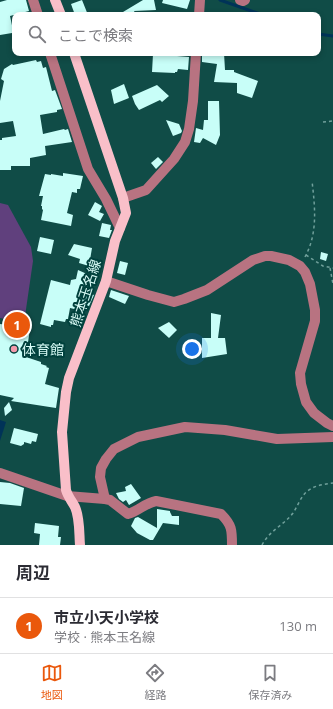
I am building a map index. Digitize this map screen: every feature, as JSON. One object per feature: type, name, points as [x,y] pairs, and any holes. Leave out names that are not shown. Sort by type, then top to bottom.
[{"type":"main road","points":[[55,0],[61,12]]},
{"type":"main road","name":"熊本玉名線","points":[[75,56],[123,198],[126,212],[115,241],[106,281],[69,378],[66,392],[62,432],[67,496],[75,508],[79,528],[80,545]]},
{"type":"street","points":[[33,0],[37,12]]},
{"type":"street","points":[[199,12],[200,0]]},
{"type":"street","points":[[240,0],[245,0]]},
{"type":"street","points":[[51,56],[88,169],[106,199],[120,228]]},
{"type":"street","points":[[123,198],[146,190],[174,159],[185,142],[189,130],[193,101],[196,56]]},
{"type":"street","points":[[106,281],[148,296],[174,302],[207,290],[253,260],[271,256],[289,260],[300,266],[305,272],[310,284],[315,310],[315,321],[300,373],[300,384],[306,402],[314,414],[333,426]]},
{"type":"street","points":[[105,499],[100,477],[101,468],[106,458],[114,449],[138,437],[185,427],[225,430],[277,440],[333,437]]},
{"type":"street","points":[[0,473],[67,496],[110,500],[128,514],[134,513],[149,502],[156,501],[221,514],[228,522],[232,533],[232,545]]},
{"type":"path","points":[[322,122],[333,121]]},
{"type":"path","points":[[300,266],[306,255],[314,233],[312,181]]},
{"type":"path","points":[[306,255],[323,266],[332,268],[333,284]]},
{"type":"path","points":[[262,545],[267,536],[292,514],[299,501],[308,490],[319,485],[333,483]]},
{"type":"shaded area","points":[[0,203],[8,205],[31,247],[33,261],[24,323],[0,318]]},
{"type":"water","points":[[0,420],[6,422],[0,441]]},
{"type":"building","points":[[7,0],[26,0],[29,11],[12,12],[12,15],[10,16],[12,33],[0,35],[0,2]]},
{"type":"building","points":[[82,0],[87,12],[74,12],[71,4]]},
{"type":"building","points":[[143,0],[154,0],[156,10],[123,12]]},
{"type":"building","points":[[163,0],[190,0],[187,9],[162,3]]},
{"type":"building","points":[[153,56],[189,57],[188,70],[178,69],[175,73],[152,72]]},
{"type":"building","points":[[202,56],[224,56],[225,70],[234,70],[234,72],[258,81],[252,98],[237,93],[237,83],[214,82],[217,64],[202,62]]},
{"type":"building","points":[[36,60],[37,62],[41,61],[43,68],[46,67],[52,91],[55,90],[62,109],[57,110],[57,112],[40,115],[43,134],[68,129],[72,142],[45,146],[46,155],[30,158],[30,166],[11,166],[11,170],[0,170],[0,140],[2,140],[2,138],[16,136],[13,121],[0,123],[0,101],[4,81],[1,79],[4,69],[12,64]]},
{"type":"building","points":[[124,84],[129,98],[114,104],[111,90]]},
{"type":"building","points":[[157,85],[169,96],[162,102],[160,100],[139,110],[132,96]]},
{"type":"building","points":[[208,101],[219,101],[220,135],[216,145],[203,138],[200,143],[194,142],[196,128],[203,130],[204,120],[208,120]]},
{"type":"building","points":[[166,120],[179,124],[182,131],[181,133],[173,136]]},
{"type":"building","points":[[158,157],[163,162],[156,169],[151,163]]},
{"type":"building","points":[[63,173],[83,176],[80,189],[77,189],[77,193],[72,192],[67,213],[73,215],[71,226],[41,220],[43,196],[39,196],[45,174],[63,176]]},
{"type":"building","points":[[95,202],[102,206],[99,212],[104,214],[100,221],[88,215]]},
{"type":"building","points":[[102,223],[111,225],[110,230],[112,230],[109,238],[99,236]]},
{"type":"building","points":[[40,237],[54,240],[51,254],[37,251]]},
{"type":"building","points":[[74,244],[92,248],[89,266],[79,263],[80,259],[68,255]]},
{"type":"building","points":[[321,252],[328,254],[326,261],[320,259]]},
{"type":"building","points":[[120,261],[128,263],[125,275],[117,273]]},
{"type":"building","points":[[78,270],[87,274],[86,281],[89,282],[86,292],[94,295],[89,306],[86,305],[83,311],[70,308],[68,319],[66,319],[65,322],[54,320],[51,327],[40,324],[51,280],[70,285],[71,280],[76,279]]},
{"type":"building","points":[[111,290],[129,296],[125,304],[109,297]]},
{"type":"building","points":[[211,313],[221,315],[218,338],[225,338],[227,354],[202,358],[202,338],[211,338]]},
{"type":"building","points":[[169,322],[177,330],[169,338],[158,328]]},
{"type":"building","points":[[0,324],[30,328],[26,357],[41,362],[41,364],[49,368],[45,384],[59,388],[56,408],[11,401],[14,398],[0,395]]},
{"type":"building","points":[[9,402],[12,410],[5,416],[4,408]]},
{"type":"building","points":[[14,428],[38,434],[36,442],[32,441],[31,444],[24,442],[21,446],[10,443]]},
{"type":"building","points":[[0,482],[10,483],[24,488],[21,506],[0,504]]},
{"type":"building","points":[[131,484],[141,498],[129,505],[126,500],[123,502],[119,499],[116,493],[126,491],[125,487]]},
{"type":"building","points":[[157,509],[170,511],[172,516],[179,516],[179,525],[163,523],[153,540],[150,540],[137,533],[131,526],[135,518],[138,517],[157,528]]},
{"type":"building","points":[[35,523],[59,526],[58,537],[61,537],[60,545],[39,545],[40,534],[34,533]]},
{"type":"waterway","points":[[220,0],[254,12]]},
{"type":"waterway","points":[[321,34],[333,36]]},
{"type":"place","name":"市立小天小学校","points":[[17,325]]},
{"type":"place","name":"体育館","points":[[14,349]]}]
